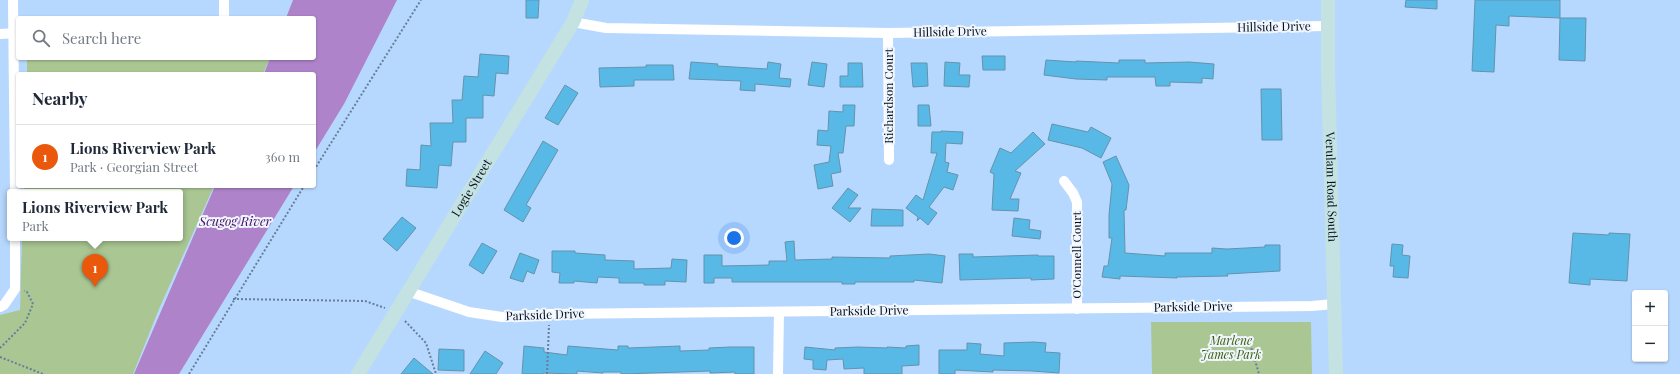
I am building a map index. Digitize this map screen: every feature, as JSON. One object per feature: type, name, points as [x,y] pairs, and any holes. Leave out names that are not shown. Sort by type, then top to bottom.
[{"type":"street","points":[[13,0],[16,33],[15,189]]},
{"type":"street","points":[[224,0],[224,16]]},
{"type":"street","name":"Logie Street","points":[[358,374],[395,311],[573,22],[582,0]]},
{"type":"street","name":"Verulam Road South","points":[[1328,0],[1327,26],[1336,374]]},
{"type":"street","name":"Hillside Drive","points":[[573,22],[606,28],[888,33],[1327,26]]},
{"type":"street","points":[[0,34],[16,33]]},
{"type":"street","name":"Richardson Court","points":[[888,33],[889,160]]},
{"type":"street","name":"O'Connell Court","points":[[1064,181],[1073,193],[1077,202],[1077,309]]},
{"type":"street","points":[[2,306],[15,289],[15,241]]},
{"type":"street","name":"Parkside Drive","points":[[407,292],[469,312],[502,317],[550,314],[1077,309],[1312,306],[1334,304]]},
{"type":"street","points":[[778,374],[779,312]]},
{"type":"path","points":[[316,167],[421,0]]},
{"type":"path","points":[[189,374],[233,299],[303,188]]},
{"type":"path","points":[[0,348],[25,323],[33,304],[27,292],[15,289]]},
{"type":"path","points":[[233,299],[365,301],[395,311],[426,343],[436,374]]},
{"type":"path","points":[[547,374],[550,314]]},
{"type":"path","points":[[1245,338],[1252,350],[1259,374]]},
{"type":"path","points":[[0,357],[43,374]]},
{"type":"green space","points":[[27,60],[269,60],[264,72],[27,72]]},
{"type":"green space","points":[[213,188],[159,309],[133,374],[0,374],[0,315],[20,310],[22,241],[183,241],[183,189],[24,189]]},
{"type":"green space","name":"Marlene James Park","points":[[1151,322],[1311,322],[1312,374],[1152,374]]},
{"type":"water","points":[[293,0],[397,0],[344,104],[316,150],[316,72],[265,72],[269,60],[316,60],[316,16],[287,16]]},
{"type":"water","name":"Scugog River","points":[[214,188],[293,188],[179,374],[134,374]]},
{"type":"building","points":[[526,0],[539,0],[538,18],[526,18]]},
{"type":"building","points":[[1406,0],[1437,0],[1437,9],[1405,7]]},
{"type":"building","points":[[1475,0],[1560,0],[1560,18],[1509,16],[1509,26],[1496,25],[1494,72],[1472,71]]},
{"type":"building","points":[[1560,18],[1586,18],[1585,61],[1559,60]]},
{"type":"building","points":[[480,54],[509,56],[508,74],[496,73],[494,96],[483,95],[483,118],[466,118],[466,142],[453,142],[451,166],[439,165],[437,188],[406,186],[407,169],[420,170],[421,145],[431,146],[430,123],[453,123],[452,100],[462,100],[464,76],[478,77]]},
{"type":"building","points":[[982,56],[1005,56],[1005,70],[983,70]]},
{"type":"building","points":[[1046,60],[1119,63],[1119,60],[1145,60],[1145,63],[1189,62],[1214,64],[1213,79],[1202,78],[1202,83],[1170,82],[1170,86],[1156,86],[1155,77],[1107,77],[1107,80],[1076,79],[1044,75]]},
{"type":"building","points":[[691,62],[718,64],[717,66],[767,69],[768,62],[781,64],[779,78],[791,79],[790,87],[755,84],[755,91],[740,90],[741,81],[689,79]]},
{"type":"building","points":[[812,62],[827,64],[824,87],[808,85]]},
{"type":"building","points":[[945,62],[960,63],[959,75],[970,75],[969,87],[944,86]]},
{"type":"building","points":[[848,63],[862,63],[863,87],[840,87],[840,76],[848,76]]},
{"type":"building","points":[[911,63],[927,63],[928,86],[913,87]]},
{"type":"building","points":[[646,65],[673,65],[674,80],[634,80],[634,86],[600,87],[599,68],[646,67]]},
{"type":"building","points":[[565,85],[578,93],[558,125],[545,118]]},
{"type":"building","points":[[1261,89],[1281,89],[1282,140],[1262,140]]},
{"type":"building","points":[[843,105],[855,105],[854,126],[846,126],[843,153],[838,153],[841,172],[831,174],[833,186],[818,189],[814,165],[829,162],[831,146],[817,145],[818,130],[828,131],[829,111],[843,112]]},
{"type":"building","points":[[918,105],[929,105],[931,126],[918,126]]},
{"type":"building","points":[[1052,124],[1088,132],[1091,127],[1111,138],[1101,158],[1082,148],[1048,140]]},
{"type":"building","points":[[932,132],[963,132],[962,144],[946,143],[945,162],[949,163],[947,172],[958,175],[953,190],[944,187],[929,207],[937,213],[928,225],[920,218],[917,221],[918,217],[906,208],[916,195],[923,200],[937,153],[931,153]]},
{"type":"building","points":[[1033,132],[1045,144],[1015,171],[1021,173],[1010,199],[1019,199],[1018,211],[992,210],[994,174],[990,172],[1000,148],[1011,153]]},
{"type":"building","points":[[543,141],[558,150],[526,205],[531,208],[523,222],[504,210]]},
{"type":"building","points":[[1116,156],[1129,185],[1126,210],[1124,210],[1125,253],[1165,256],[1165,253],[1212,253],[1212,248],[1227,249],[1280,245],[1280,271],[1227,274],[1228,276],[1177,278],[1120,276],[1120,279],[1102,277],[1104,266],[1108,266],[1112,238],[1109,238],[1109,215],[1112,184],[1103,162]]},
{"type":"building","points":[[848,188],[858,195],[848,208],[861,208],[850,222],[832,208]]},
{"type":"building","points":[[872,209],[903,210],[903,226],[871,226]]},
{"type":"building","points":[[402,217],[416,228],[397,251],[383,239]]},
{"type":"building","points":[[1014,218],[1030,220],[1029,229],[1041,231],[1040,239],[1012,236]]},
{"type":"building","points":[[1573,233],[1609,235],[1609,233],[1630,234],[1627,281],[1590,279],[1590,285],[1569,283]]},
{"type":"building","points":[[794,241],[795,260],[832,259],[832,257],[890,258],[890,256],[929,254],[945,256],[942,283],[914,280],[914,282],[855,282],[855,284],[842,284],[842,282],[732,282],[732,278],[714,278],[714,283],[704,283],[704,255],[722,255],[722,266],[769,265],[769,261],[787,261],[785,242]]},
{"type":"building","points":[[482,243],[497,251],[483,274],[469,265]]},
{"type":"building","points":[[1392,244],[1403,245],[1402,255],[1410,256],[1408,278],[1393,277],[1394,266],[1390,266]]},
{"type":"building","points":[[552,251],[575,251],[575,253],[605,255],[605,260],[634,261],[634,269],[671,268],[672,259],[687,260],[686,282],[665,281],[665,285],[644,285],[644,283],[619,283],[619,278],[598,277],[597,283],[574,281],[574,283],[559,283],[560,273],[552,272]]},
{"type":"building","points":[[520,253],[539,260],[534,274],[527,271],[523,282],[510,278]]},
{"type":"building","points":[[959,254],[973,254],[973,257],[1054,256],[1054,279],[1031,280],[1031,278],[960,280]]},
{"type":"building","points":[[967,343],[981,344],[980,354],[1004,356],[1004,343],[1046,343],[1045,352],[1060,353],[1059,373],[1032,371],[993,370],[993,372],[955,370],[955,374],[939,374],[939,350],[967,350]]},
{"type":"building","points":[[919,345],[919,365],[902,366],[902,374],[864,374],[864,368],[844,369],[843,359],[827,360],[826,370],[813,369],[813,360],[804,359],[805,347],[835,350],[835,348],[858,347],[906,348],[906,346]]},
{"type":"building","points":[[524,346],[544,348],[544,352],[567,355],[568,346],[618,350],[618,346],[628,346],[628,348],[680,346],[680,351],[709,350],[709,348],[754,347],[754,374],[735,374],[735,372],[710,373],[710,371],[621,374],[621,372],[603,373],[577,371],[577,374],[522,374]]},
{"type":"building","points":[[439,349],[464,350],[464,371],[438,370]]},
{"type":"building","points":[[485,351],[503,363],[496,374],[470,374]]},
{"type":"building","points":[[414,358],[433,374],[401,374]]},
{"type":"place","name":"Lions Riverview Park","points":[[95,287]]}]
